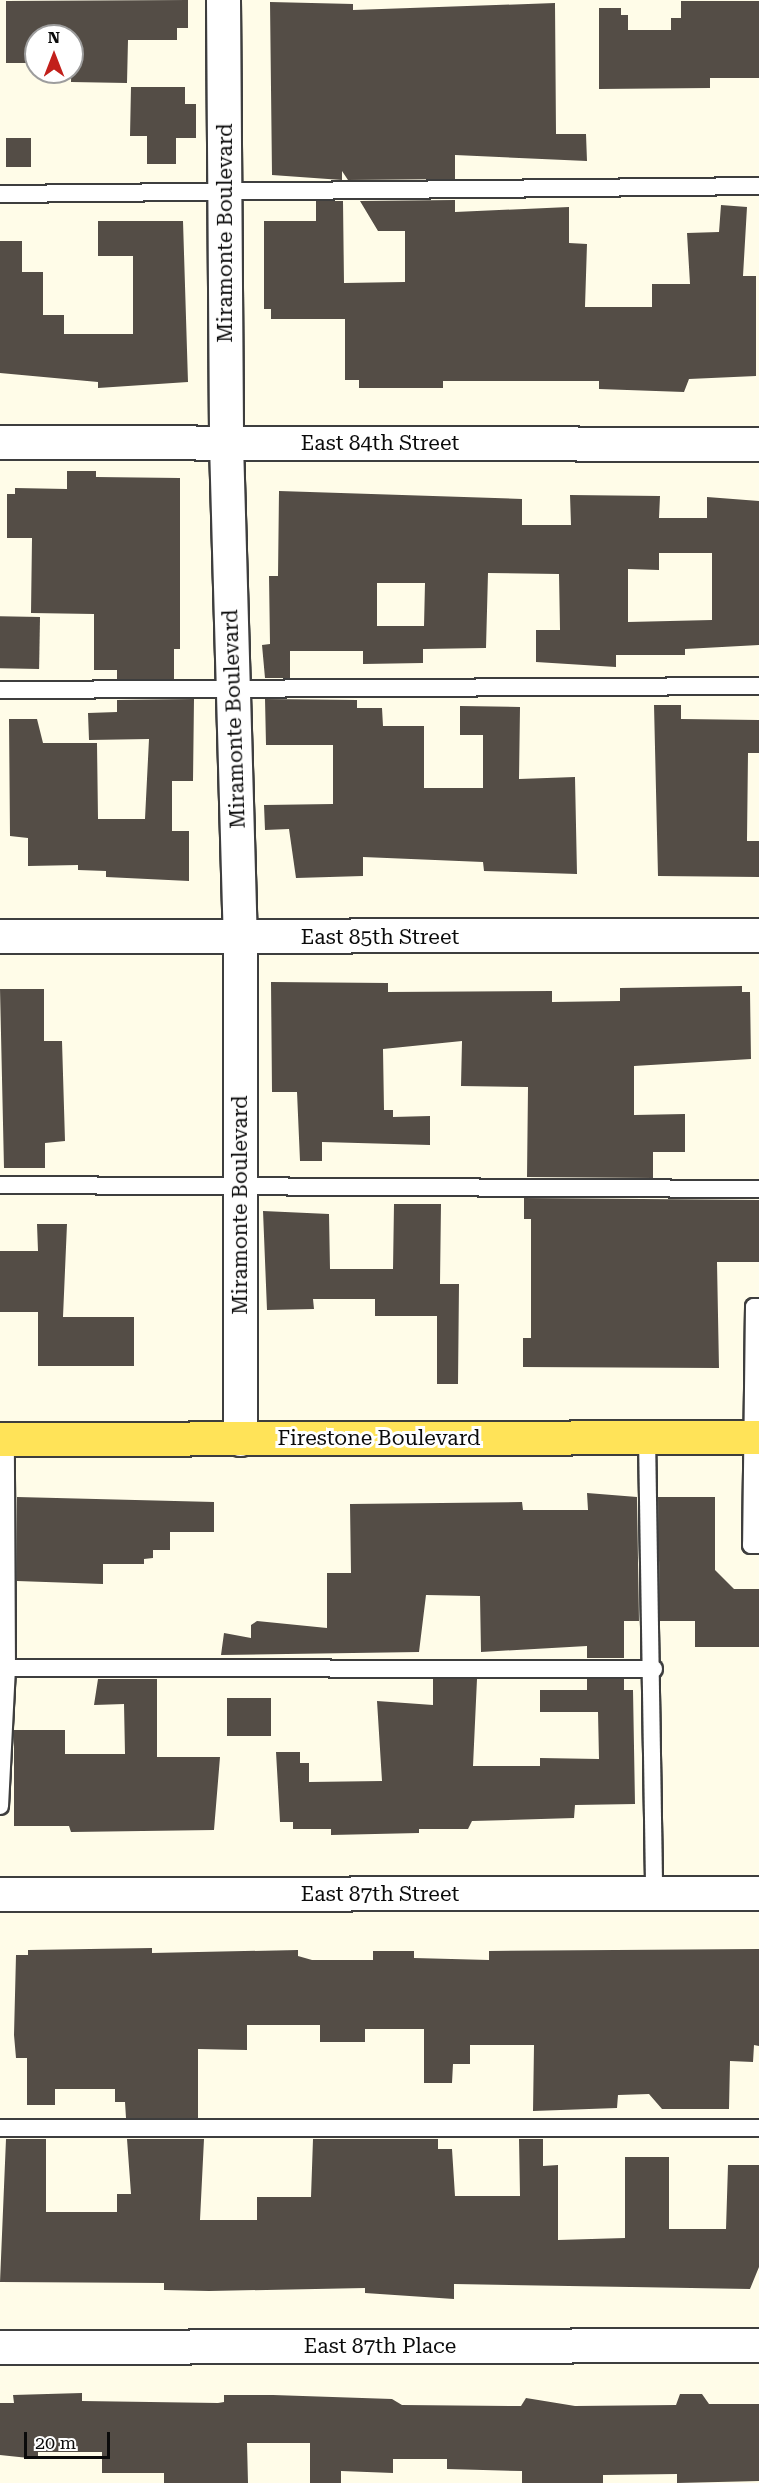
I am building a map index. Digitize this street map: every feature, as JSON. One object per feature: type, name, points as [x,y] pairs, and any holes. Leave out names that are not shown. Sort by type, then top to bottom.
[{"type":"main road","name":"Firestone Boulevard","points":[[3,1439],[755,1437]]},
{"type":"street","name":"Miramonte Boulevard","points":[[223,0],[226,443],[240,938],[240,1439]]},
{"type":"street","name":"East 84th Street","points":[[0,442],[759,444]]},
{"type":"street","name":"East 85th Street","points":[[0,936],[240,938],[759,935]]},
{"type":"street","name":"East 87th Street","points":[[0,1894],[759,1893]]},
{"type":"street","name":"East 87th Place","points":[[0,2347],[759,2345]]},
{"type":"lane","points":[[0,194],[759,186]]},
{"type":"lane","points":[[0,690],[759,686]]},
{"type":"lane","points":[[0,1185],[759,1189]]},
{"type":"lane","points":[[759,1308],[754,1307],[755,1437],[751,1545],[759,1545]]},
{"type":"lane","points":[[647,1436],[654,1669],[654,1893]]},
{"type":"lane","points":[[0,1806],[7,1668],[3,1439]]},
{"type":"lane","points":[[7,1668],[654,1669]]},
{"type":"lane","points":[[0,2128],[759,2128]]},
{"type":"building","points":[[188,0],[188,28],[177,28],[177,40],[128,40],[127,83],[84,82],[84,24],[24,24],[24,63],[6,63],[6,1]]},
{"type":"building","points":[[681,1],[759,1],[759,78],[710,78],[710,88],[599,89],[599,8],[621,8],[621,15],[628,15],[628,30],[671,30],[671,18],[681,18]]},
{"type":"building","points":[[270,2],[353,4],[353,10],[555,3],[556,134],[586,134],[587,161],[455,155],[455,179],[348,180],[342,171],[342,180],[272,175]]},
{"type":"building","points":[[131,87],[185,87],[185,104],[196,104],[196,138],[176,138],[176,164],[147,164],[147,136],[130,136]]},
{"type":"building","points":[[6,138],[31,138],[31,167],[6,167]]},
{"type":"building","points":[[455,200],[455,212],[569,207],[569,243],[587,244],[585,307],[652,307],[652,284],[690,284],[687,233],[719,232],[721,205],[747,207],[743,276],[756,276],[756,376],[689,379],[684,392],[599,389],[599,381],[443,381],[443,388],[359,388],[359,380],[345,380],[345,319],[271,319],[271,309],[264,309],[264,221],[316,221],[316,201],[343,201],[344,283],[405,282],[405,231],[378,231],[360,201]]},
{"type":"building","points":[[98,221],[183,221],[188,382],[98,388],[98,382],[0,373],[0,241],[22,241],[22,272],[43,272],[43,315],[64,315],[64,334],[133,334],[133,256],[98,256]]},
{"type":"building","points":[[67,471],[96,471],[96,477],[180,478],[180,649],[174,649],[174,679],[117,679],[117,670],[94,670],[94,614],[31,613],[32,538],[7,538],[7,494],[15,494],[15,488],[67,489]]},
{"type":"building","points":[[279,491],[522,499],[522,525],[571,525],[570,495],[660,496],[659,518],[707,518],[707,497],[759,501],[759,645],[685,649],[685,655],[616,655],[616,667],[536,662],[536,630],[560,630],[559,574],[488,573],[486,648],[423,649],[423,663],[363,664],[363,651],[290,651],[290,678],[265,678],[262,645],[270,644],[269,576],[278,576]],"holes":[[[659,553],[712,553],[712,620],[628,622],[628,569],[659,570]],[[377,583],[425,583],[424,626],[377,626]]]},
{"type":"building","points":[[0,616],[40,617],[39,669],[0,668]]},
{"type":"building","points":[[194,699],[193,781],[172,781],[172,831],[189,831],[189,881],[106,877],[106,871],[78,870],[78,865],[28,866],[28,838],[10,836],[9,719],[37,719],[43,743],[97,743],[98,819],[145,819],[149,739],[89,740],[88,713],[117,712],[117,700]]},
{"type":"building","points":[[265,699],[357,700],[357,708],[382,708],[383,726],[424,726],[424,788],[483,788],[483,735],[460,735],[460,706],[520,707],[519,779],[575,777],[577,874],[484,871],[483,862],[363,857],[363,876],[296,878],[289,829],[265,830],[264,805],[333,804],[333,745],[266,745]]},
{"type":"building","points":[[654,705],[681,705],[681,719],[759,720],[759,753],[748,753],[747,841],[759,841],[759,877],[658,876]]},
{"type":"building","points":[[271,982],[388,983],[388,992],[552,991],[552,1002],[620,1001],[620,988],[742,986],[742,992],[750,992],[751,1059],[634,1066],[634,1115],[685,1114],[685,1152],[653,1152],[653,1178],[527,1177],[528,1087],[461,1086],[462,1041],[383,1049],[384,1110],[393,1110],[393,1117],[430,1116],[430,1145],[322,1142],[322,1161],[300,1161],[297,1092],[272,1092]]},
{"type":"building","points":[[0,989],[44,989],[44,1041],[62,1041],[65,1141],[45,1143],[45,1168],[4,1168]]},
{"type":"building","points":[[524,1198],[759,1200],[759,1262],[717,1262],[719,1368],[523,1367],[523,1338],[531,1338],[531,1219],[524,1219]]},
{"type":"building","points":[[394,1204],[441,1204],[440,1284],[459,1284],[458,1384],[437,1384],[437,1316],[375,1316],[375,1299],[313,1299],[314,1309],[267,1310],[263,1211],[329,1214],[330,1269],[393,1269]]},
{"type":"building","points":[[37,1224],[67,1224],[63,1317],[134,1317],[134,1366],[38,1366],[38,1312],[0,1312],[0,1251],[38,1251]]},
{"type":"building","points":[[587,1493],[637,1497],[639,1621],[624,1621],[624,1658],[587,1658],[587,1646],[481,1652],[480,1596],[426,1595],[419,1652],[221,1655],[224,1633],[251,1638],[251,1625],[257,1621],[327,1628],[327,1573],[351,1573],[350,1504],[522,1502],[523,1510],[588,1510]]},
{"type":"building","points":[[17,1497],[214,1502],[214,1532],[170,1532],[170,1550],[153,1550],[153,1558],[144,1559],[144,1564],[103,1564],[103,1584],[17,1581]]},
{"type":"building","points":[[658,1497],[715,1497],[715,1570],[734,1589],[759,1589],[759,1647],[695,1647],[695,1621],[660,1621]]},
{"type":"building","points":[[98,1679],[157,1679],[157,1757],[220,1757],[214,1830],[71,1832],[69,1826],[14,1826],[14,1730],[65,1730],[65,1754],[125,1754],[124,1704],[94,1705]]},
{"type":"building","points":[[433,1679],[477,1679],[473,1766],[540,1766],[540,1758],[599,1759],[598,1712],[540,1712],[540,1690],[587,1690],[587,1679],[624,1679],[624,1690],[633,1690],[635,1804],[575,1805],[574,1818],[472,1821],[468,1829],[419,1829],[419,1833],[331,1835],[331,1829],[293,1829],[293,1822],[280,1822],[276,1752],[300,1752],[300,1763],[309,1763],[309,1782],[382,1781],[377,1701],[433,1705]]},
{"type":"building","points":[[227,1698],[271,1698],[271,1736],[227,1736]]},
{"type":"building","points":[[152,1948],[152,1953],[298,1950],[298,1956],[312,1960],[373,1960],[373,1951],[414,1951],[414,1958],[489,1960],[489,1951],[759,1949],[759,2046],[754,2045],[753,2062],[730,2061],[729,2109],[662,2109],[649,2094],[618,2095],[617,2108],[533,2111],[534,2045],[470,2045],[470,2064],[453,2064],[452,2083],[424,2083],[424,2029],[365,2029],[365,2042],[320,2042],[320,2025],[247,2025],[247,2050],[198,2049],[198,2118],[126,2118],[125,2102],[115,2102],[115,2089],[55,2089],[55,2105],[27,2105],[27,2058],[16,2058],[14,2035],[16,1955],[28,1955],[28,1950]]},
{"type":"building","points":[[6,2139],[46,2139],[46,2212],[117,2212],[117,2194],[131,2194],[127,2139],[204,2139],[200,2220],[257,2220],[257,2197],[311,2197],[313,2139],[438,2139],[438,2149],[452,2149],[455,2196],[520,2196],[519,2139],[543,2139],[543,2166],[558,2165],[558,2240],[625,2238],[625,2157],[669,2157],[669,2229],[726,2229],[728,2165],[759,2165],[759,2267],[750,2289],[454,2284],[454,2299],[365,2293],[365,2288],[209,2291],[164,2290],[164,2283],[0,2282]]},
{"type":"building","points":[[82,2393],[82,2401],[218,2403],[224,2402],[224,2395],[273,2395],[392,2399],[402,2405],[521,2406],[526,2398],[575,2406],[676,2405],[680,2394],[702,2394],[709,2404],[759,2404],[759,2481],[677,2483],[677,2474],[603,2475],[603,2483],[522,2483],[522,2471],[447,2469],[447,2459],[393,2459],[393,2473],[341,2471],[341,2483],[310,2483],[310,2443],[247,2443],[248,2483],[164,2483],[164,2473],[102,2473],[102,2452],[38,2452],[38,2459],[0,2455],[0,2403],[14,2403],[13,2395]]}]
